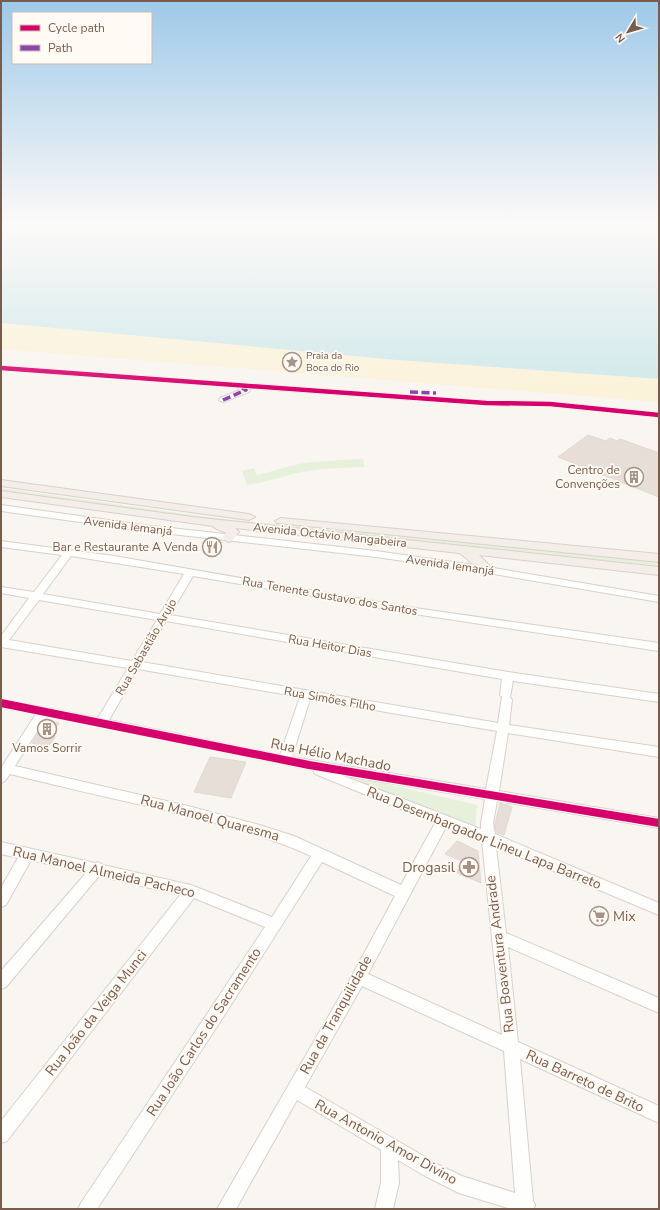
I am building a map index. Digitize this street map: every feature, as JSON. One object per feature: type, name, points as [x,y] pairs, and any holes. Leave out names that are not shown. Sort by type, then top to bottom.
[{"type":"main road","name":"Avenida Octávio Mangabeira","points":[[1,483],[242,517],[659,558]]},
{"type":"main road","name":"Avenida Octávio Mangabeira","points":[[1,494],[192,520],[659,571]]},
{"type":"main road","points":[[192,520],[226,527],[233,532],[228,538]]},
{"type":"main road","points":[[462,550],[473,556],[488,570]]},
{"type":"street","points":[[1,364],[486,403],[550,404],[659,415]]},
{"type":"street","points":[[1,368],[508,400],[543,400],[659,412]]},
{"type":"street","points":[[223,400],[246,390],[236,382]]},
{"type":"street","name":"Avenida Iemanjá","points":[[1,508],[488,570],[659,599]]},
{"type":"street","name":"Rua Tenente Gustavo dos Santos","points":[[1,544],[68,552],[401,609],[659,647]]},
{"type":"street","points":[[1,643],[68,552]]},
{"type":"street","name":"Rua Sebastião Arujo","points":[[102,722],[162,617],[190,572]]},
{"type":"street","name":"Rua Heitor Dias","points":[[1,590],[508,676],[659,698]]},
{"type":"street","name":"Rua Simões Filho","points":[[1,643],[503,728],[659,752]]},
{"type":"street","name":"Rua Boaventura Andrade","points":[[508,676],[503,728],[486,823],[511,1046],[525,1207]]},
{"type":"street","points":[[285,759],[306,695]]},
{"type":"street","name":"Rua Hélio Machado","points":[[1,703],[102,722],[309,765],[659,823]]},
{"type":"street","points":[[4,774],[44,711]]},
{"type":"street","name":"Rua Desembargador Lineu Lapa Barreto","points":[[309,765],[354,786],[487,837],[659,909]]},
{"type":"street","name":"Rua Manoel Quaresma","points":[[4,774],[231,822],[289,840],[404,893]]},
{"type":"street","name":"Rua da Tranquilidade","points":[[226,1209],[359,977],[443,820]]},
{"type":"street","name":"Rua Manoel Almeida Pacheco","points":[[1,848],[98,868],[191,891],[274,924]]},
{"type":"street","points":[[1,900],[28,854]]},
{"type":"street","name":"Rua João Carlos do Sacramento","points":[[87,1209],[215,1017],[320,854]]},
{"type":"street","points":[[1,982],[98,868]]},
{"type":"street","name":"Rua João da Veiga Munci","points":[[1,1136],[191,891]]},
{"type":"street","points":[[498,936],[659,1006]]},
{"type":"street","name":"Rua Barreto de Brito","points":[[359,977],[659,1115]]},
{"type":"street","name":"Rua Antonio Amor Divino","points":[[295,1090],[431,1170],[459,1184],[525,1207]]},
{"type":"street","points":[[384,1209],[390,1183],[389,1145]]},
{"type":"green space","points":[[363,459],[364,467],[310,471],[247,485],[242,471],[254,468],[257,475],[299,464]]},
{"type":"green space","points":[[1,488],[215,518],[659,562],[659,566],[214,520],[1,491]]},
{"type":"green space","points":[[348,775],[477,805],[475,828],[347,780]]},
{"type":"sand","name":"Praia da Boca do Rio","points":[[1,323],[397,360],[659,379],[659,402],[1,349]]},
{"type":"water","points":[[1,279],[659,279],[659,379],[397,360],[1,323]]},
{"type":"building","name":"Centro de Convenções","points":[[588,435],[606,441],[610,438],[617,441],[620,439],[659,453],[659,497],[558,457]]},
{"type":"building","name":"Bar e Restaurante A Venda","points":[[211,540],[221,542],[214,555],[203,553]]},
{"type":"building","name":"Vamos Sorrir","points":[[47,720],[59,723],[51,736],[55,737],[48,747],[32,743]]},
{"type":"building","points":[[210,757],[246,762],[231,798],[194,792]]},
{"type":"building","points":[[500,803],[512,807],[504,835],[496,832],[495,824]]},
{"type":"building","name":"Drogasil","points":[[457,841],[478,851],[481,883],[457,873],[462,861],[445,854]]},
{"type":"marked path","points":[[223,400],[246,390],[242,388]]},
{"type":"marked path","points":[[410,392],[436,393]]},
{"type":"cycle path","points":[[1,368],[486,403],[550,404],[659,415]]},
{"type":"cycle path","points":[[1,703],[309,765],[659,823]]},
{"type":"place","name":"Praia da Boca do Rio","points":[[292,362]]},
{"type":"place","name":"Centro de Convenções","points":[[634,477]]},
{"type":"place","name":"Bar e Restaurante A Venda","points":[[212,547]]},
{"type":"place","name":"Vamos Sorrir","points":[[47,729]]},
{"type":"place","name":"Drogasil","points":[[469,867]]},
{"type":"place","name":"Mix","points":[[599,916]]}]
